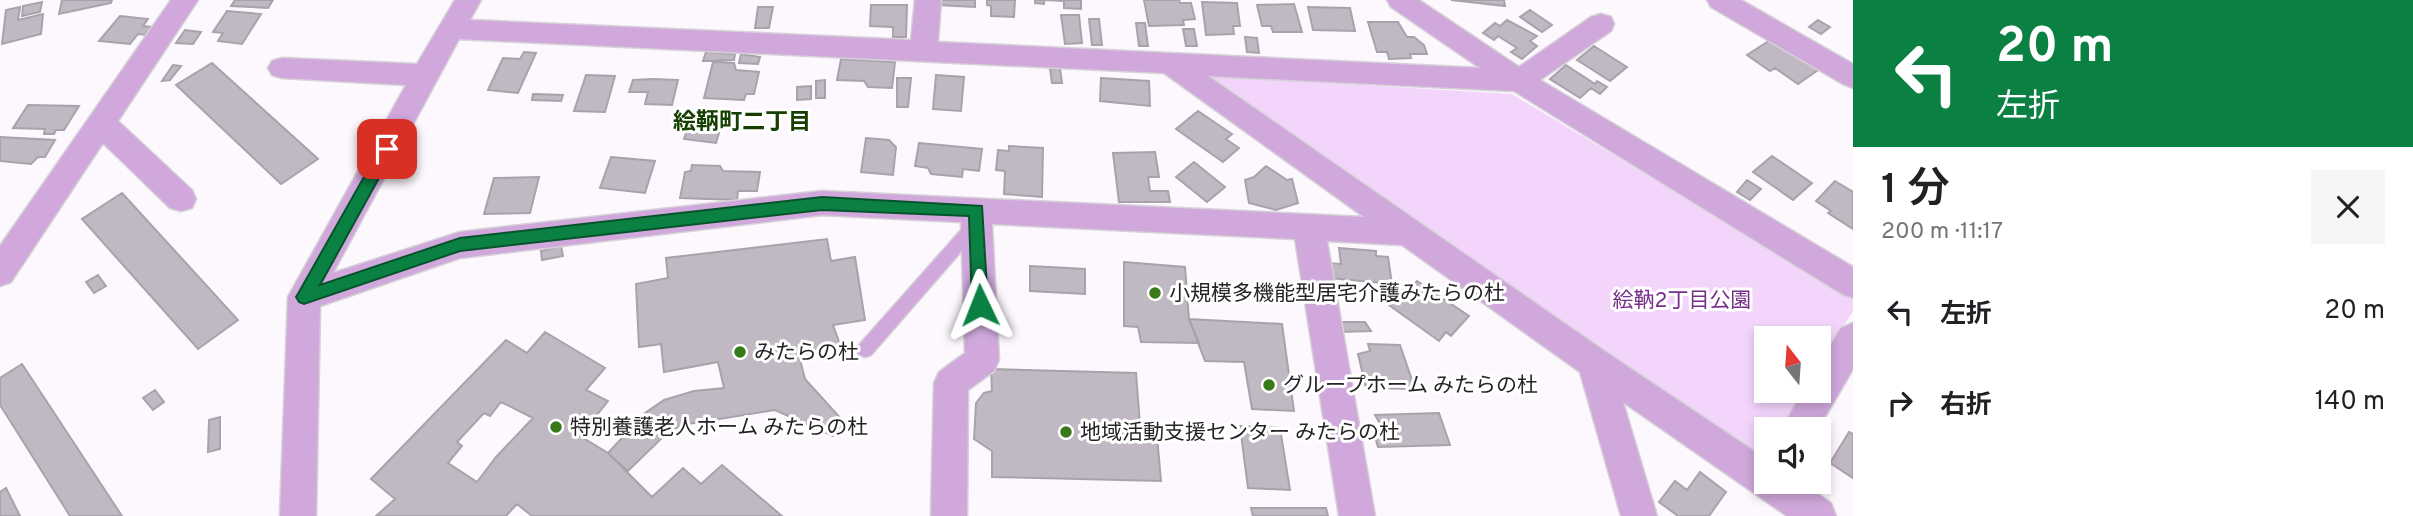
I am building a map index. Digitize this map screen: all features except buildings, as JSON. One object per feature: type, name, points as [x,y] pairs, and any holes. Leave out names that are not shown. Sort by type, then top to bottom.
[{"type":"street","points":[[0,272],[185,0]]},
{"type":"street","points":[[298,516],[304,297],[468,0]]},
{"type":"street","points":[[924,51],[928,0]]},
{"type":"street","points":[[1400,0],[1519,81],[1853,284]]},
{"type":"street","points":[[1720,0],[1853,77]]},
{"type":"street","points":[[453,29],[1519,81],[1601,24]]},
{"type":"street","points":[[1172,65],[1594,363],[1754,472]]},
{"type":"street","points":[[282,68],[425,75]]},
{"type":"street","points":[[101,123],[181,199]]},
{"type":"street","points":[[304,297],[460,245],[822,204],[977,216],[1410,232]]},
{"type":"street","points":[[949,516],[951,383],[982,360],[977,216]]},
{"type":"street","points":[[1309,229],[1357,516]]},
{"type":"street","points":[[1806,417],[1853,338]]},
{"type":"street","points":[[1594,363],[1639,516]]},
{"type":"street","points":[[1787,494],[1818,516]]},
{"type":"lane","points":[[865,350],[977,216]]},
{"type":"green space","name":"絵靹2丁目公園","points":[[1210,76],[1512,94],[1853,298],[1853,311],[1831,346],[1831,326],[1754,326],[1754,403],[1796,403],[1787,417],[1754,417],[1754,460]]},
{"type":"place","name":"小規模多機能型居宅介護みたらの杜","points":[[1155,293]]},
{"type":"place","name":"みたらの杜","points":[[740,352]]},
{"type":"place","name":"グループホーム みたらの杜","points":[[1269,385]]},
{"type":"place","name":"特別養護老人ホーム みたらの杜","points":[[556,427]]},
{"type":"place","name":"地域活動支援センター みたらの杜","points":[[1066,432]]},
{"type":"district","name":"絵鞆町二丁目","points":[[742,121]]},
{"type":"route","points":[[387,149],[304,297],[460,245],[822,204],[976,210],[980,305]]}]
